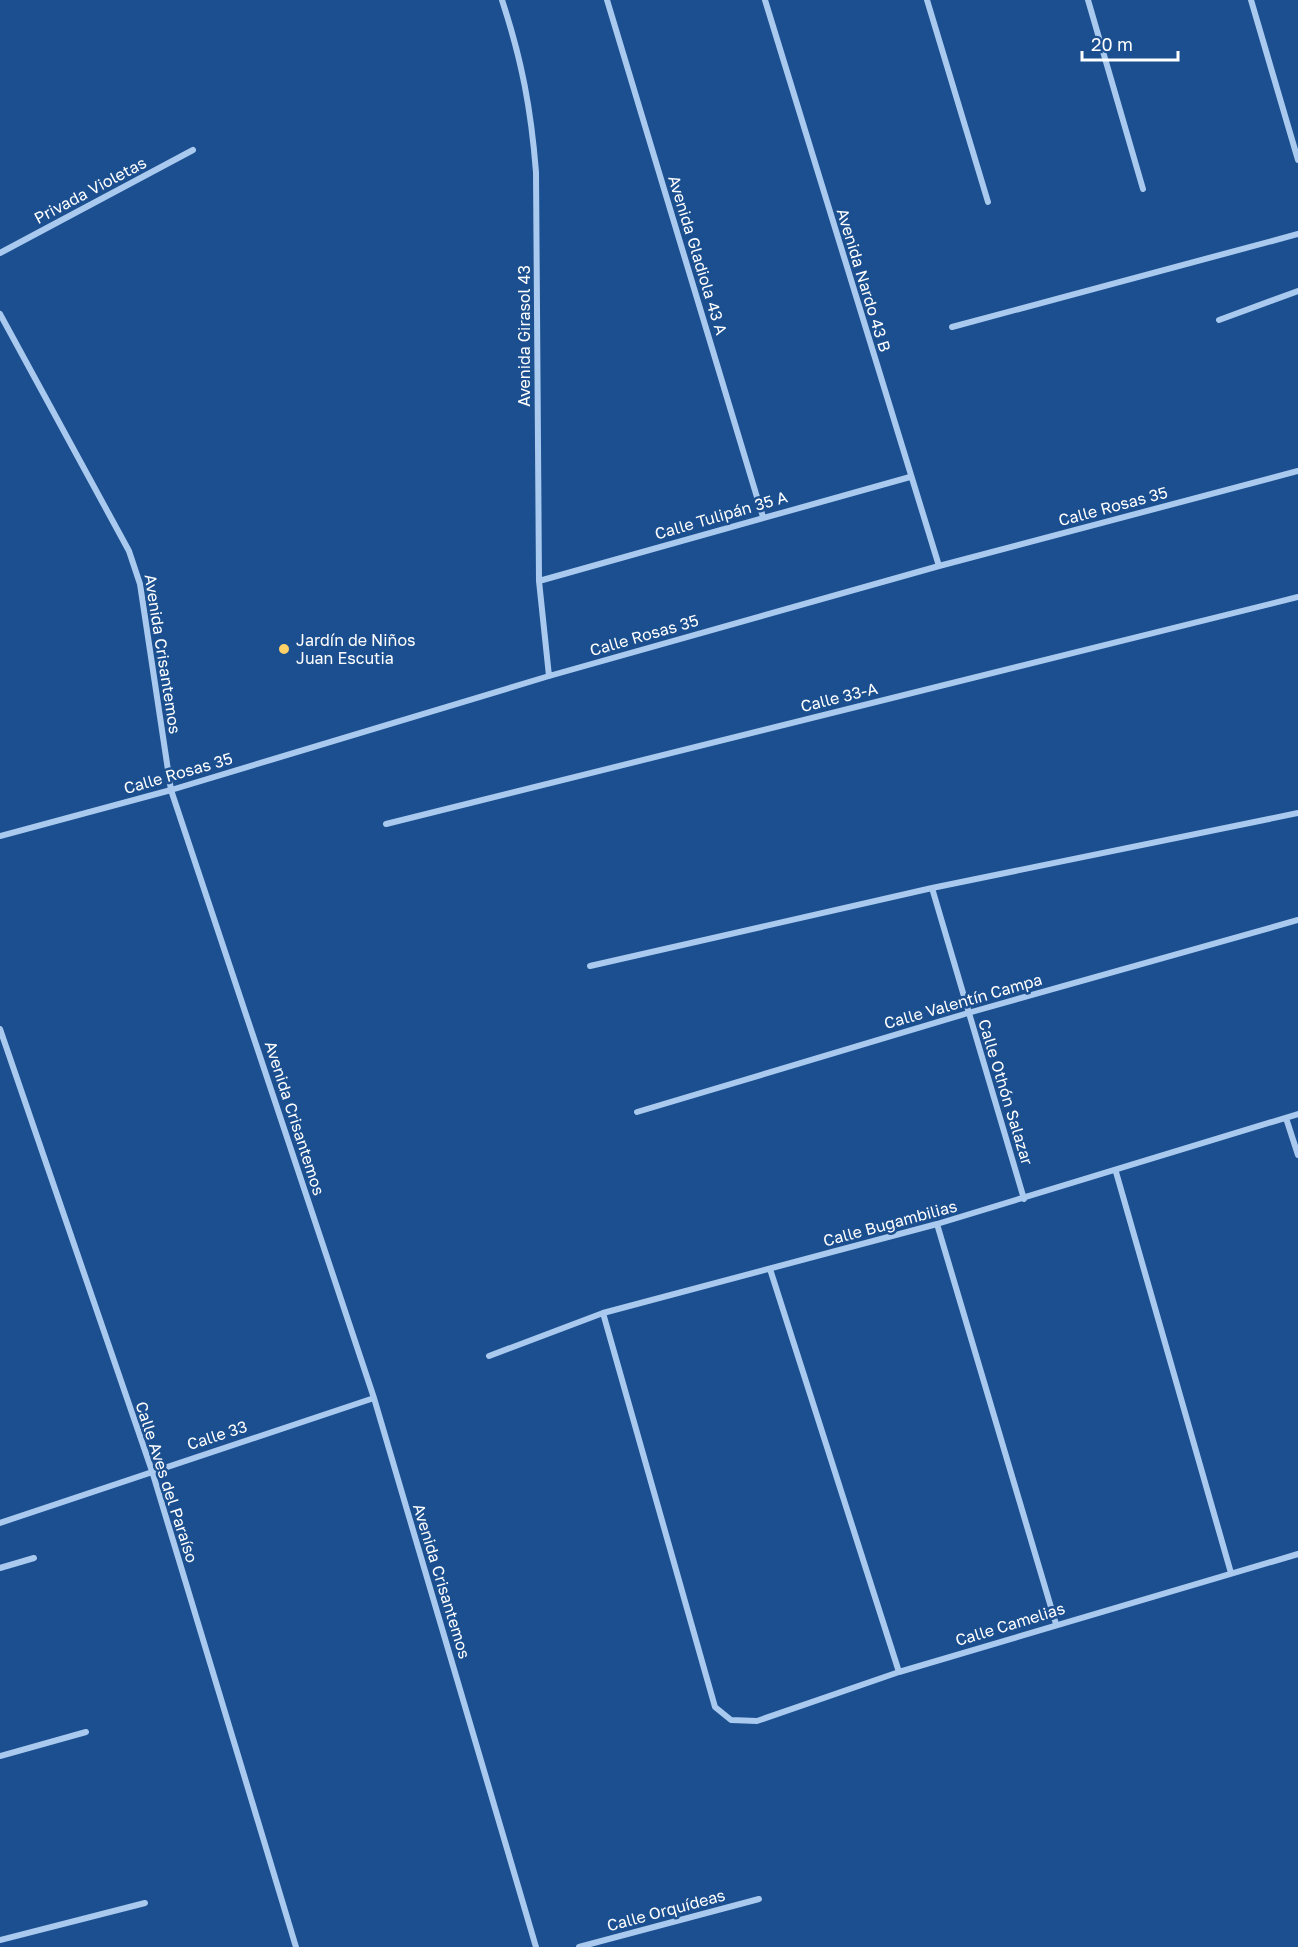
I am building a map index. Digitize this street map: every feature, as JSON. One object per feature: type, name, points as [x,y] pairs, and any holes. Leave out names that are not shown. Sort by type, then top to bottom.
[{"type":"street","name":"Avenida Girasol 43","points":[[502,0],[520,55],[532,112],[536,172],[539,581],[549,676]]},
{"type":"street","name":"Avenida Gladiola 43 A","points":[[607,0],[763,517]]},
{"type":"street","name":"Avenida Nardo 43 B","points":[[765,0],[939,566]]},
{"type":"street","points":[[927,0],[988,202]]},
{"type":"street","points":[[1088,0],[1143,189]]},
{"type":"street","points":[[1251,0],[1298,160]]},
{"type":"street","name":"Privada Violetas","points":[[0,253],[193,150]]},
{"type":"street","points":[[952,327],[1298,234]]},
{"type":"street","points":[[1219,320],[1298,291]]},
{"type":"street","name":"Avenida Crisantemos","points":[[0,314],[129,551],[140,584],[171,790],[374,1398],[536,1947]]},
{"type":"street","name":"Calle Rosas 35","points":[[0,836],[171,790],[549,676],[939,566],[1298,471]]},
{"type":"street","name":"Calle Tulipán 35 A","points":[[539,581],[910,477]]},
{"type":"street","name":"Calle 33-A","points":[[386,824],[1298,597]]},
{"type":"street","points":[[590,966],[933,888],[1298,813]]},
{"type":"street","name":"Calle Othón Salazar","points":[[933,888],[1024,1199]]},
{"type":"street","name":"Calle Valentín Campa","points":[[637,1112],[968,1013],[1298,920]]},
{"type":"street","name":"Calle Aves del Paraíso","points":[[0,1029],[152,1471],[296,1947]]},
{"type":"street","name":"Calle Bugambilias","points":[[489,1356],[603,1313],[938,1224],[1116,1172],[1298,1114]]},
{"type":"street","points":[[1286,1118],[1298,1155]]},
{"type":"street","points":[[1116,1172],[1231,1573]]},
{"type":"street","points":[[938,1224],[1056,1624]]},
{"type":"street","points":[[770,1269],[899,1672]]},
{"type":"street","name":"Calle Camelias","points":[[603,1313],[716,1707],[731,1720],[757,1720],[899,1672],[1298,1554]]},
{"type":"street","name":"Calle 33","points":[[0,1523],[374,1398]]},
{"type":"street","points":[[0,1568],[34,1558]]},
{"type":"street","points":[[0,1756],[86,1732]]},
{"type":"street","name":"Calle Orquídeas","points":[[579,1947],[759,1899]]},
{"type":"street","points":[[0,1940],[146,1903]]},
{"type":"place","name":"Jardín de Niños Juan Escutia","points":[[284,649]]}]
